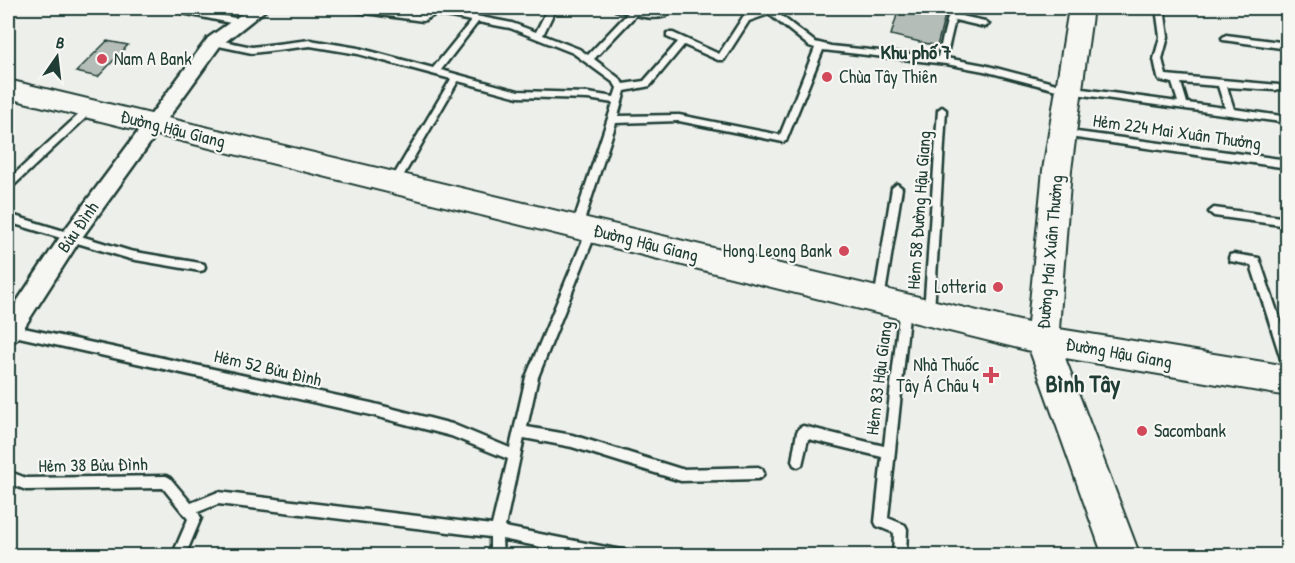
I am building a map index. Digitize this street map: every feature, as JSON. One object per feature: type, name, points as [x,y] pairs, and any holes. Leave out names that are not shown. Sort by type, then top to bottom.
[{"type":"main road","name":"Đường Mai Xuân Thưởng","points":[[1081,8],[1062,133],[1042,340],[1122,555]]},
{"type":"main road","name":"Đường Hậu Giang","points":[[8,88],[1042,340],[1287,381]]},
{"type":"street","name":"Bửu Đình","points":[[9,332],[71,237],[152,123],[214,42],[260,8]]},
{"type":"lane","points":[[172,8],[240,22]]},
{"type":"lane","points":[[351,8],[423,18],[436,9],[512,26],[576,51],[617,81],[621,88],[584,229],[532,377],[497,532],[497,555]]},
{"type":"lane","points":[[538,36],[552,8]]},
{"type":"lane","points":[[618,8],[652,16],[663,14],[668,8]]},
{"type":"lane","points":[[1160,8],[1164,37],[1158,59],[1162,78],[1276,87]]},
{"type":"lane","points":[[670,35],[721,58],[746,19],[768,9],[812,44],[820,46],[984,68],[1068,90],[1287,120]]},
{"type":"lane","points":[[588,60],[633,13]]},
{"type":"lane","points":[[941,61],[952,17],[985,24]]},
{"type":"lane","points":[[435,72],[477,18]]},
{"type":"lane","points":[[1226,38],[1287,46]]},
{"type":"lane","points":[[621,88],[647,84],[683,40]]},
{"type":"lane","points":[[214,42],[252,50],[310,43],[358,51],[518,94],[588,96],[617,101]]},
{"type":"lane","points":[[613,120],[679,118],[783,139],[820,46]]},
{"type":"lane","points":[[394,182],[456,77]]},
{"type":"lane","points":[[1176,80],[1182,104]]},
{"type":"lane","points":[[1222,82],[1230,111]]},
{"type":"lane","points":[[8,185],[90,108]]},
{"type":"lane","name":"Hẻm 58 Đường Hậu Giang","points":[[904,306],[942,110]]},
{"type":"lane","name":"Hẻm 224 Mai Xuân Thưởng","points":[[1062,133],[1287,164]]},
{"type":"lane","points":[[897,188],[904,306]]},
{"type":"lane","points":[[1214,212],[1287,222]]},
{"type":"lane","points":[[8,218],[130,255],[200,267]]},
{"type":"lane","points":[[1234,258],[1255,261],[1287,362]]},
{"type":"lane","name":"Hẻm 83 Hậu Giang","points":[[899,555],[901,529],[881,522],[904,306]]},
{"type":"lane","name":"Hẻm 52 Bửu Đình","points":[[9,332],[371,409],[452,430],[514,456]]},
{"type":"lane","points":[[520,432],[572,441],[681,475],[758,473]]},
{"type":"lane","name":"Hẻm 83 Hậu Giang","points":[[798,461],[803,432],[888,453]]},
{"type":"lane","name":"Hẻm 38 Bửu Đình","points":[[8,477],[26,484],[166,482],[188,510]]},
{"type":"lane","points":[[178,555],[195,518],[188,510],[218,498],[497,532],[621,555]]},
{"type":"building","points":[[899,8],[947,8],[937,46],[891,35]]},
{"type":"building","name":"Nam A Bank","points":[[107,41],[128,45],[98,77],[76,72]]},
{"type":"place","name":"Nam A Bank","points":[[102,59]]},
{"type":"place","name":"Chùa Tây Thiên","points":[[827,77]]},
{"type":"place","name":"Hong Leong Bank","points":[[844,251]]},
{"type":"place","name":"Lotteria","points":[[998,287]]},
{"type":"place","name":"Nhà Thuốc Tây Á Châu 4","points":[[991,375]]},
{"type":"place","name":"Sacombank","points":[[1142,431]]},
{"type":"district","name":"Khu phố 7","points":[[916,52]]},
{"type":"district","name":"Bình Tây","points":[[1083,384]]}]
